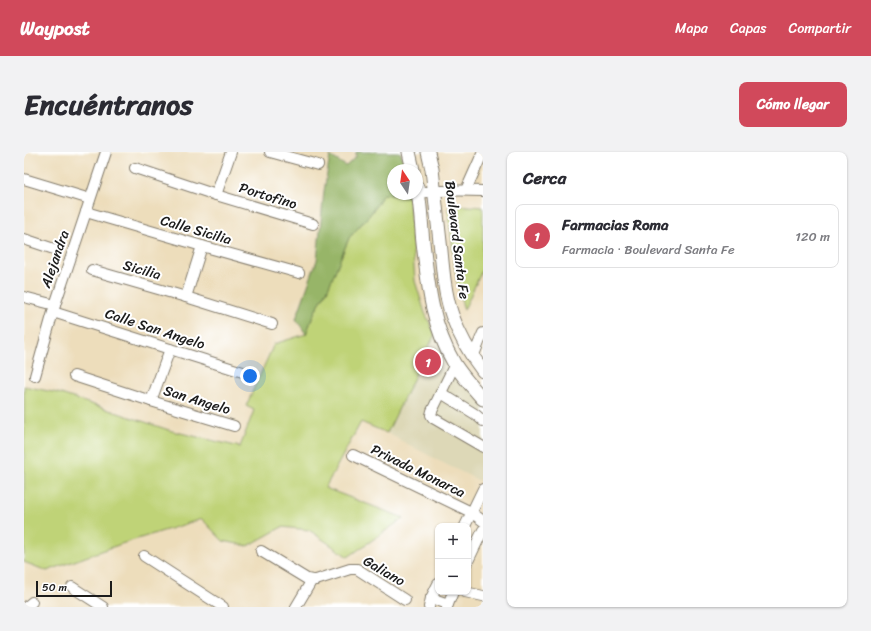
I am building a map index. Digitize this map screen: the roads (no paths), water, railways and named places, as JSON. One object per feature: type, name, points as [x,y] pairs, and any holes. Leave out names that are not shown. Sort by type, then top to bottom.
[{"type":"main road","points":[[409,152],[412,164]]},
{"type":"main road","name":"Boulevard Santa Fe","points":[[428,152],[432,169],[444,282],[451,314],[473,357],[483,372]]},
{"type":"main road","points":[[419,200],[427,278],[430,299],[436,321],[455,364],[483,399]]},
{"type":"street","name":"Alejandra","points":[[35,376],[54,308],[106,152]]},
{"type":"street","name":"Portofino","points":[[216,195],[231,152]]},
{"type":"street","points":[[270,152],[318,166]]},
{"type":"street","points":[[466,190],[483,152]]},
{"type":"street","name":"Portofino","points":[[135,168],[216,195],[313,224]]},
{"type":"street","points":[[24,179],[90,198]]},
{"type":"street","points":[[423,190],[466,190],[483,192]]},
{"type":"street","name":"Calle Sicilia","points":[[86,212],[299,273]]},
{"type":"street","points":[[24,239],[54,249]]},
{"type":"street","points":[[186,297],[202,246]]},
{"type":"street","name":"Sicilia","points":[[92,270],[272,324]]},
{"type":"street","name":"Calle San Angelo","points":[[24,297],[170,349],[249,374]]},
{"type":"street","points":[[473,357],[483,333]]},
{"type":"street","name":"San Angelo","points":[[151,401],[170,349]]},
{"type":"street","points":[[455,364],[431,415],[433,418],[483,447]]},
{"type":"street","name":"San Angelo","points":[[74,376],[234,426]]},
{"type":"street","points":[[441,393],[475,414],[483,421]]},
{"type":"street","name":"Privada Monarca","points":[[353,455],[471,512],[483,521]]},
{"type":"street","points":[[466,523],[483,489]]},
{"type":"street","points":[[469,559],[483,530]]},
{"type":"street","points":[[261,551],[312,580],[296,607]]},
{"type":"street","points":[[144,556],[223,607]]},
{"type":"street","name":"Galiano","points":[[312,580],[353,568],[357,569],[405,600]]},
{"type":"street","points":[[72,586],[103,607]]},
{"type":"street","points":[[435,591],[430,603],[447,605],[452,595]]},
{"type":"street","points":[[471,593],[483,596]]},
{"type":"place","name":"Farmacias Roma","points":[[428,362]]}]
